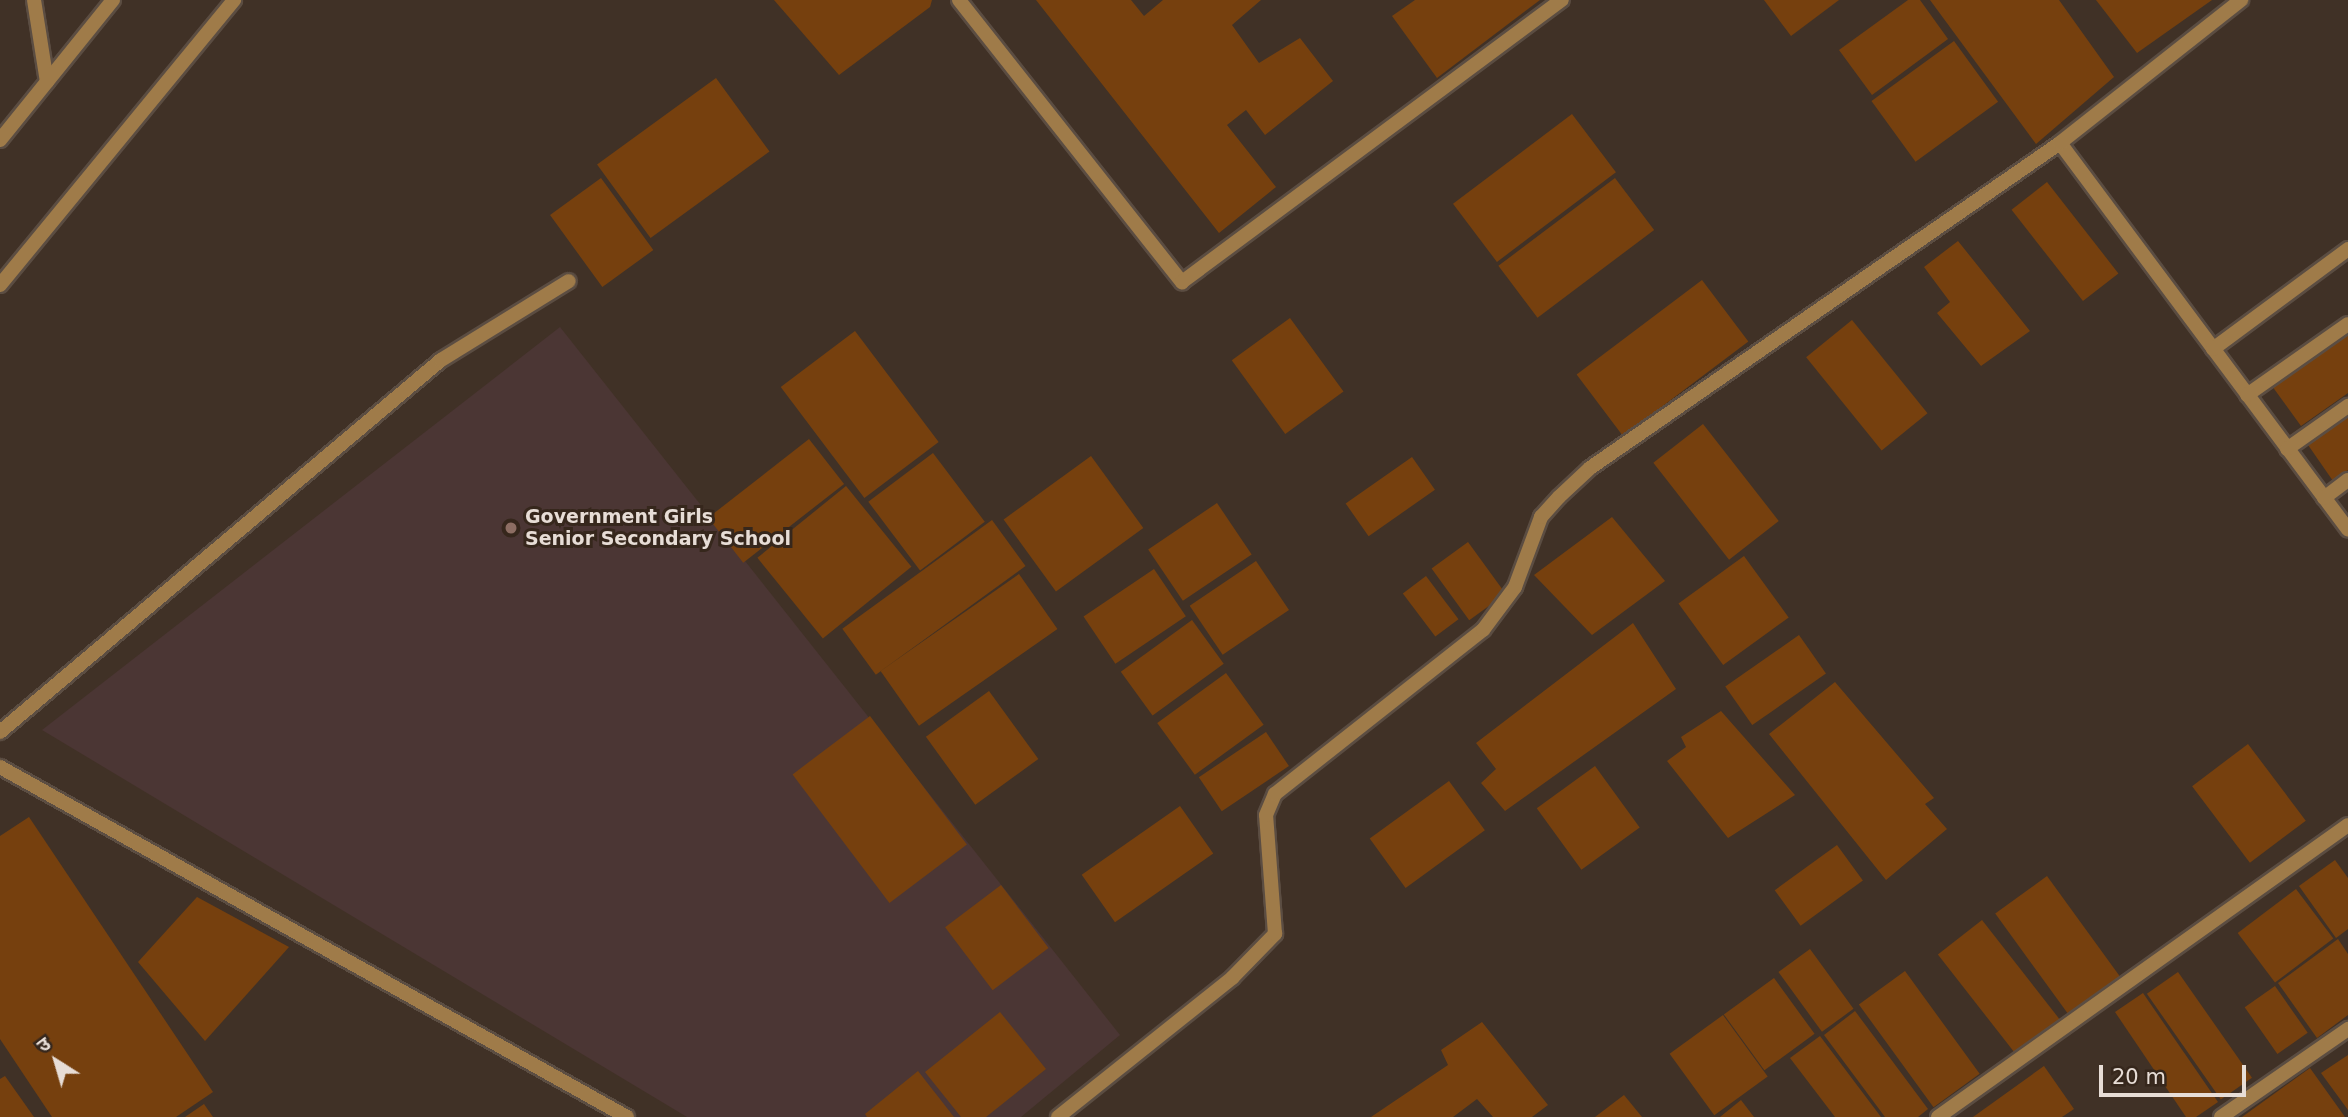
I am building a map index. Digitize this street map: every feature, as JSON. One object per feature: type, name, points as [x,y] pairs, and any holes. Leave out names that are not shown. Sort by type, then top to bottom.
[{"type":"street","points":[[34,0],[47,82]]},
{"type":"street","points":[[0,140],[113,0]]},
{"type":"street","points":[[0,285],[234,0]]},
{"type":"street","points":[[959,0],[1182,282],[1562,0]]},
{"type":"street","points":[[1058,1117],[1266,945],[1275,934],[1277,915],[1266,832],[1275,794],[1483,630],[1515,587],[1541,517],[1559,497],[1590,468],[2060,143],[2241,0]]},
{"type":"street","points":[[2060,143],[2348,530]]},
{"type":"street","points":[[2213,349],[2348,249]]},
{"type":"street","points":[[0,732],[441,360],[569,282]]},
{"type":"street","points":[[2247,395],[2348,324]]},
{"type":"street","points":[[2287,449],[2348,406]]},
{"type":"street","points":[[2324,498],[2348,480]]},
{"type":"street","points":[[0,767],[627,1117]]},
{"type":"street","points":[[1938,1117],[2348,825]]},
{"type":"street","points":[[2221,1117],[2348,1028]]},
{"type":"shaded area","name":"Government Girls Senior Secondary School","points":[[560,327],[1120,1035],[1021,1117],[687,1117],[42,730]]},
{"type":"building","points":[[774,0],[932,0],[930,7],[839,75]]},
{"type":"building","points":[[1036,0],[1131,0],[1144,16],[1163,0],[1261,0],[1232,25],[1259,63],[1300,38],[1333,81],[1265,135],[1246,110],[1227,125],[1276,187],[1219,233]]},
{"type":"building","points":[[1415,0],[1540,0],[1437,78],[1392,16]]},
{"type":"building","points":[[1764,0],[1839,0],[1791,36]]},
{"type":"building","points":[[1908,0],[1920,0],[1948,39],[1872,95],[1839,50]]},
{"type":"building","points":[[1930,0],[2059,0],[2114,77],[2036,144]]},
{"type":"building","points":[[2096,0],[2212,0],[2137,53]]},
{"type":"building","points":[[1954,41],[1998,102],[1916,162],[1871,101]]},
{"type":"building","points":[[716,78],[769,152],[651,238],[597,164]]},
{"type":"building","points":[[1572,114],[1616,172],[1497,262],[1453,204]]},
{"type":"building","points":[[601,178],[653,250],[602,287],[550,215]]},
{"type":"building","points":[[1615,178],[1654,230],[1538,318],[1498,266]]},
{"type":"building","points":[[2047,182],[2118,273],[2083,301],[2012,210]]},
{"type":"building","points":[[1958,241],[2030,331],[1981,366],[1937,313],[1950,302],[1924,267]]},
{"type":"building","points":[[1702,280],[1748,341],[1623,436],[1577,374]]},
{"type":"building","points":[[1290,318],[1343,392],[1285,434],[1232,360]]},
{"type":"building","points":[[1852,320],[1928,413],[1882,450],[1806,357]]},
{"type":"building","points":[[855,331],[939,442],[864,498],[781,387]]},
{"type":"building","points":[[2348,331],[2348,393],[2301,426],[2272,386]]},
{"type":"building","points":[[2348,412],[2348,470],[2333,481],[2306,442]]},
{"type":"building","points":[[1703,424],[1779,521],[1729,560],[1653,463]]},
{"type":"building","points":[[809,439],[844,484],[743,563],[708,518]]},
{"type":"building","points":[[933,453],[985,522],[920,570],[868,502]]},
{"type":"building","points":[[1091,456],[1143,528],[1056,591],[1004,519]]},
{"type":"building","points":[[1412,457],[1435,490],[1369,536],[1346,503]]},
{"type":"building","points":[[846,486],[911,567],[823,639],[757,558]]},
{"type":"building","points":[[1217,503],[1252,554],[1183,601],[1148,549]]},
{"type":"building","points":[[1612,517],[1665,581],[1592,635],[1534,575]]},
{"type":"building","points":[[992,520],[1026,566],[876,675],[842,629]]},
{"type":"building","points":[[1468,542],[1506,594],[1469,620],[1432,568]]},
{"type":"building","points":[[1744,556],[1789,617],[1723,665],[1678,604]]},
{"type":"building","points":[[1256,561],[1289,610],[1223,655],[1190,606]]},
{"type":"building","points":[[1154,569],[1186,616],[1115,664],[1084,617]]},
{"type":"building","points":[[1019,574],[1057,629],[919,726],[881,671]]},
{"type":"building","points":[[1426,576],[1458,619],[1435,637],[1403,593]]},
{"type":"building","points":[[1192,620],[1224,664],[1153,715],[1121,672]]},
{"type":"building","points":[[1633,623],[1676,689],[1505,811],[1481,783],[1496,769],[1476,743]]},
{"type":"building","points":[[1799,635],[1826,674],[1752,725],[1725,687]]},
{"type":"building","points":[[1226,673],[1264,725],[1195,775],[1157,723]]},
{"type":"building","points":[[1835,682],[1934,798],[1925,804],[1947,829],[1886,880],[1769,734]]},
{"type":"building","points":[[989,691],[1038,759],[975,805],[926,737]]},
{"type":"building","points":[[1721,711],[1795,795],[1728,838],[1667,761],[1686,747],[1681,737]]},
{"type":"building","points":[[870,716],[967,845],[889,903],[793,774]]},
{"type":"building","points":[[1266,732],[1289,766],[1222,811],[1199,777]]},
{"type":"building","points":[[2248,744],[2306,821],[2250,863],[2192,786]]},
{"type":"building","points":[[1595,766],[1640,827],[1581,870],[1537,808]]},
{"type":"building","points":[[1449,781],[1485,830],[1406,888],[1370,839]]},
{"type":"building","points":[[1180,806],[1213,854],[1115,922],[1082,875]]},
{"type":"building","points":[[29,817],[213,1092],[176,1117],[52,1117],[0,1039],[0,836]]},
{"type":"building","points":[[1837,845],[1863,881],[1801,926],[1775,890]]},
{"type":"building","points":[[2335,860],[2348,878],[2348,929],[2336,938],[2299,886]]},
{"type":"building","points":[[2047,876],[2120,977],[2069,1015],[1995,914]]},
{"type":"building","points":[[1001,885],[1049,948],[993,990],[945,927]]},
{"type":"building","points":[[2296,889],[2333,939],[2275,982],[2238,933]]},
{"type":"building","points":[[197,897],[289,947],[205,1041],[138,962]]},
{"type":"building","points":[[1982,920],[2060,1019],[2015,1054],[1938,954]]},
{"type":"building","points":[[2338,939],[2348,954],[2348,1015],[2317,1038],[2278,983]]},
{"type":"building","points":[[1810,949],[1853,1009],[1822,1032],[1778,972]]},
{"type":"building","points":[[1905,971],[1980,1074],[1934,1107],[1859,1005]]},
{"type":"building","points":[[2178,972],[2252,1078],[2221,1099],[2147,994]]},
{"type":"building","points":[[1774,978],[1815,1034],[1764,1070],[1724,1014]]},
{"type":"building","points":[[2275,986],[2308,1033],[2277,1054],[2245,1007]]},
{"type":"building","points":[[2143,993],[2218,1102],[2196,1117],[2186,1117],[2115,1012]]},
{"type":"building","points":[[1855,1011],[1928,1109],[1918,1117],[1885,1117],[1824,1035]]},
{"type":"building","points":[[1000,1012],[1046,1069],[986,1117],[961,1117],[925,1072]]},
{"type":"building","points":[[1723,1015],[1768,1076],[1714,1115],[1670,1054]]},
{"type":"building","points":[[1482,1022],[1548,1105],[1532,1117],[1493,1117],[1477,1099],[1453,1117],[1371,1117],[1448,1065],[1441,1050]]},
{"type":"building","points":[[1820,1036],[1881,1117],[1835,1117],[1790,1058]]},
{"type":"building","points":[[2348,1055],[2348,1110],[2321,1073]]},
{"type":"building","points":[[2044,1066],[2074,1109],[2062,1117],[1973,1117]]},
{"type":"building","points":[[2310,1068],[2345,1117],[2242,1117]]},
{"type":"building","points":[[918,1071],[954,1117],[867,1117],[865,1114]]},
{"type":"building","points":[[5,1076],[34,1117],[0,1117],[0,1079]]},
{"type":"building","points":[[1624,1095],[1642,1117],[1595,1117]]},
{"type":"building","points":[[1741,1100],[1754,1117],[1720,1117]]},
{"type":"building","points":[[204,1104],[213,1117],[185,1117]]},
{"type":"place","name":"Government Girls Senior Secondary School","points":[[511,528]]}]
